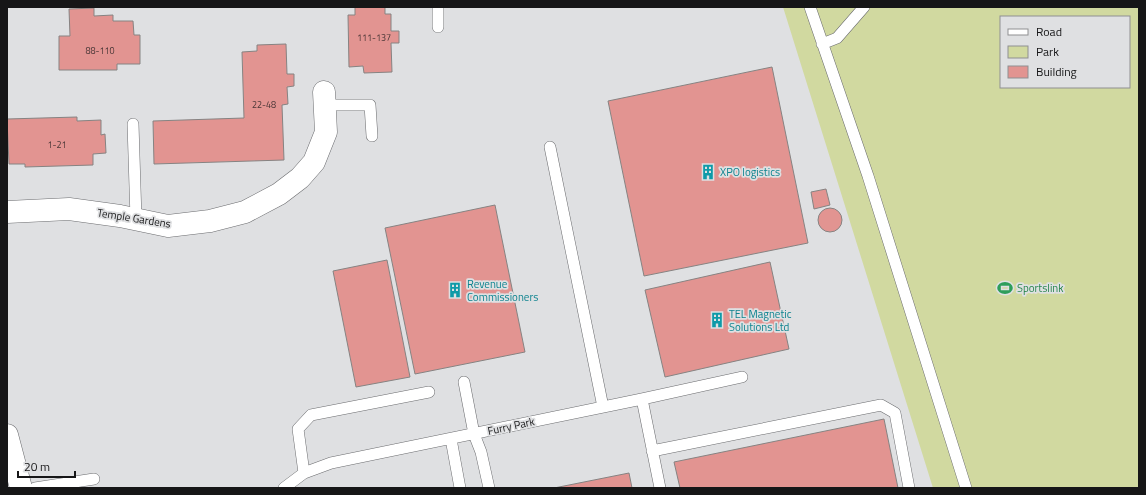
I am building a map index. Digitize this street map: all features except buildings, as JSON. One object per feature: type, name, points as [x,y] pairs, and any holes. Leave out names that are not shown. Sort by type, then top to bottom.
[{"type":"street","name":"Temple Gardens","points":[[7,212],[69,209],[120,216],[168,226],[210,221],[245,212],[279,194],[300,178],[314,162],[326,132],[324,98]]},
{"type":"street","points":[[7,435],[21,488]]},
{"type":"lane","points":[[438,7],[438,27]]},
{"type":"lane","points":[[810,7],[868,176],[966,488]]},
{"type":"lane","points":[[822,44],[837,38],[864,7]]},
{"type":"lane","points":[[324,98],[370,105],[372,136]]},
{"type":"lane","points":[[133,124],[136,219]]},
{"type":"lane","points":[[550,147],[603,407]]},
{"type":"lane","name":"Furry Park","points":[[284,488],[304,473],[331,463],[742,377]]},
{"type":"lane","points":[[464,382],[474,434],[481,452],[489,488]]},
{"type":"lane","points":[[304,473],[298,429],[311,415],[429,392]]},
{"type":"lane","points":[[642,399],[660,488]]},
{"type":"lane","points":[[652,451],[881,405],[895,413],[910,488]]},
{"type":"lane","points":[[450,439],[460,488]]},
{"type":"lane","points":[[35,488],[94,479]]},
{"type":"green space","name":"Sportslink","points":[[783,7],[1139,7],[1139,488],[933,488]]},
{"type":"place","name":"XPO logistics","points":[[708,172]]},
{"type":"place","name":"Sportslink","points":[[1005,288]]},
{"type":"place","name":"Revenue Commissioners","points":[[455,290]]},
{"type":"place","name":"TEL Magnetic Solutions Ltd","points":[[717,320]]}]
